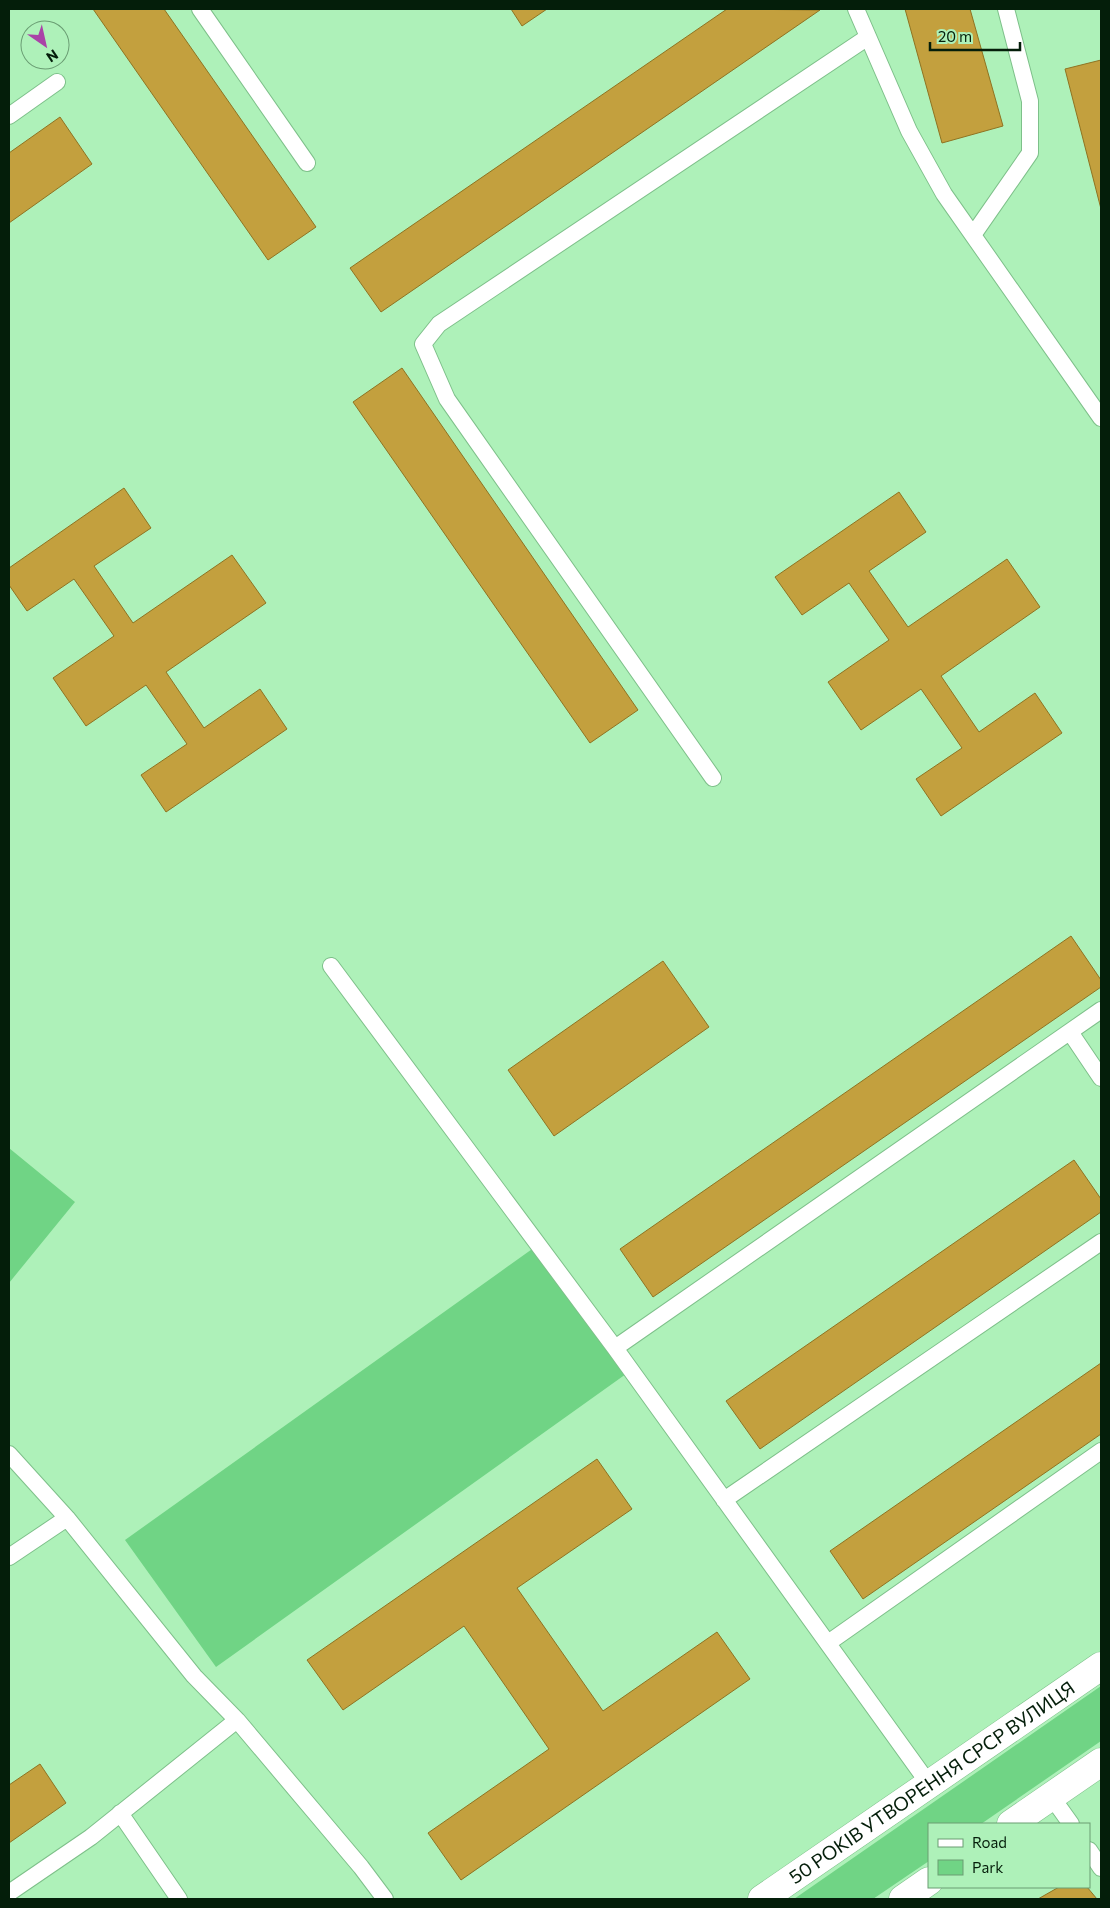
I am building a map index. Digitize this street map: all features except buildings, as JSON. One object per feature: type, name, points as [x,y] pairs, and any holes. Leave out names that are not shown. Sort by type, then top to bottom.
[{"type":"main road","name":"50 РОКІВ УТВОРЕННЯ СРСР ВУЛИЦЯ","points":[[762,1899],[1101,1666]]},
{"type":"main road","points":[[1012,1823],[1101,1762]]},
{"type":"main road","points":[[903,1899],[928,1882]]},
{"type":"lane","points":[[200,9],[307,163]]},
{"type":"lane","points":[[856,9],[909,131],[944,194],[1101,418]]},
{"type":"lane","points":[[973,235],[1030,153],[1030,101],[1006,9]]},
{"type":"lane","points":[[713,778],[447,399],[423,344],[439,324],[868,37]]},
{"type":"lane","points":[[9,116],[57,82]]},
{"type":"lane","points":[[331,966],[615,1348],[929,1784]]},
{"type":"lane","points":[[615,1348],[1101,1010]]},
{"type":"lane","points":[[1070,1032],[1101,1078]]},
{"type":"lane","points":[[724,1500],[1101,1242]]},
{"type":"lane","points":[[828,1643],[1101,1451]]},
{"type":"lane","points":[[9,1454],[67,1518],[194,1676],[237,1720],[361,1867],[385,1899]]},
{"type":"lane","points":[[9,1557],[67,1518]]},
{"type":"lane","points":[[9,1893],[91,1837],[237,1720]]},
{"type":"lane","points":[[1051,1796],[1070,1823]]},
{"type":"lane","points":[[120,1813],[179,1899]]},
{"type":"lane","points":[[1090,1852],[1101,1868]]},
{"type":"green space","points":[[9,1148],[75,1202],[9,1283]]},
{"type":"green space","points":[[535,1247],[626,1374],[216,1667],[125,1540]]},
{"type":"green space","points":[[1101,1686],[1101,1741],[982,1823],[928,1823],[928,1862],[873,1899],[794,1899]]}]
